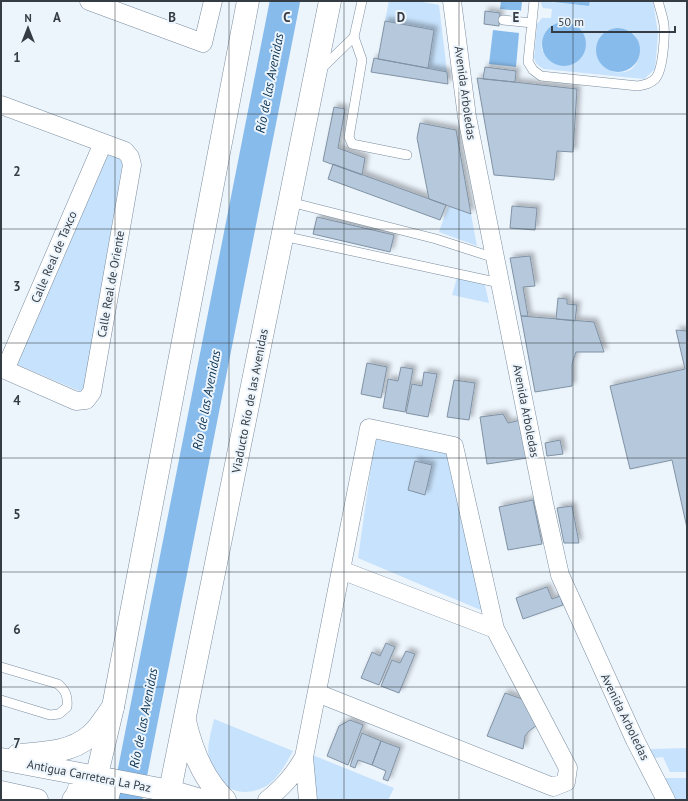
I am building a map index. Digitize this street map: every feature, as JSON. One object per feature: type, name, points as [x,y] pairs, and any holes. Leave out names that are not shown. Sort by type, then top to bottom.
[{"type":"main road","points":[[91,800],[104,783],[113,707],[248,1]]},
{"type":"main road","name":"Viaducto Río de las Avenidas","points":[[168,794],[185,722],[330,1]]},
{"type":"main road","points":[[1,758],[47,753],[71,748],[90,736],[113,707]]},
{"type":"main road","points":[[185,722],[190,742],[198,761],[208,780],[225,800]]},
{"type":"main road","name":"Antigua Carretera La Paz","points":[[1,758],[104,783],[201,800]]},
{"type":"main road","points":[[73,800],[79,789],[80,782],[104,783]]},
{"type":"main road","points":[[1,792],[37,800]]},
{"type":"street","points":[[90,1],[203,43],[213,1]]},
{"type":"street","name":"Avenida Arboledas","points":[[452,1],[467,117],[544,503],[560,575],[635,740],[666,800]]},
{"type":"street","points":[[1,105],[103,143]]},
{"type":"street","name":"Calle Real de Oriente","points":[[3,369],[76,401],[86,400],[92,392],[132,165],[130,157],[125,151],[103,143]]},
{"type":"street","name":"Calle Real de Taxco","points":[[3,369],[103,143]]},
{"type":"street","points":[[308,800],[304,757],[369,428],[454,446],[496,629],[568,768],[566,782],[553,787],[317,693]]},
{"type":"street","points":[[341,570],[496,629]]},
{"type":"street","points":[[267,800],[294,774],[304,757]]},
{"type":"lane","points":[[362,1],[354,37],[362,60],[349,137],[352,144],[407,156]]},
{"type":"lane","points":[[534,1],[528,62],[533,70],[541,76],[638,86],[648,84],[655,79],[660,70],[664,26],[658,1]]},
{"type":"lane","points":[[503,20],[532,23]]},
{"type":"lane","points":[[316,74],[354,37]]},
{"type":"lane","points":[[290,202],[436,238],[495,258]]},
{"type":"lane","points":[[283,236],[500,283]]},
{"type":"lane","points":[[1,667],[58,684],[64,690],[68,699],[67,707],[59,714],[50,715],[1,700]]},
{"type":"shaded area","points":[[389,1],[418,1],[439,5],[447,72],[428,68],[434,30],[385,21]]},
{"type":"shaded area","points":[[540,1],[589,6],[590,1],[653,1],[658,34],[655,69],[644,79],[544,69],[536,63],[534,58],[537,24],[542,18],[551,18],[552,9],[543,8]],"holes":[[[565,22],[583,34],[586,41],[586,47],[542,51],[542,40],[550,27]],[[620,28],[634,34],[638,44],[638,55],[633,68],[625,72],[613,72],[596,50],[597,44],[601,37]]]},
{"type":"shaded area","points":[[105,154],[123,160],[84,393],[16,364]]},
{"type":"shaded area","points":[[448,206],[471,214],[477,246],[439,232]]},
{"type":"shaded area","points":[[457,278],[485,285],[489,303],[452,295]]},
{"type":"shaded area","points":[[375,439],[448,454],[483,611],[358,558]]},
{"type":"shaded area","points":[[214,719],[293,751],[276,778],[268,785],[258,790],[248,792],[231,789],[224,784],[217,777],[212,768],[208,754]]},
{"type":"shaded area","points":[[687,748],[687,772],[670,772],[663,757],[654,758],[650,749]]},
{"type":"shaded area","points":[[310,754],[394,788],[388,800],[315,800]]},
{"type":"shaded area","points":[[664,778],[687,778],[687,800],[673,800]]},
{"type":"water","points":[[501,1],[522,1],[521,11],[500,9]]},
{"type":"water","points":[[544,1],[590,1],[589,6]]},
{"type":"water","points":[[560,22],[568,22],[573,23],[580,28],[585,35],[585,53],[580,60],[573,65],[560,66],[552,63],[545,56],[542,48],[542,40],[545,32],[552,25]]},
{"type":"water","points":[[614,28],[622,28],[627,29],[634,34],[639,41],[639,59],[634,66],[627,71],[614,72],[606,69],[599,62],[596,54],[596,46],[599,38],[606,31]]},
{"type":"water","points":[[493,30],[519,33],[516,67],[489,64]]},
{"type":"building","points":[[485,11],[500,13],[499,26],[484,24]]},
{"type":"building","points":[[385,21],[434,30],[428,68],[378,59]]},
{"type":"building","points":[[374,58],[447,72],[448,84],[371,72]]},
{"type":"building","points":[[485,67],[516,71],[515,82],[483,79]]},
{"type":"building","points":[[477,78],[577,89],[573,152],[557,151],[554,180],[494,175]]},
{"type":"building","points":[[334,107],[345,109],[338,148],[365,158],[362,175],[323,161]]},
{"type":"building","points":[[420,123],[456,130],[471,214],[429,199],[417,138]]},
{"type":"building","points":[[333,164],[446,205],[440,220],[328,179]]},
{"type":"building","points":[[512,206],[537,208],[535,230],[510,228]]},
{"type":"building","points":[[317,217],[394,235],[390,252],[313,234]]},
{"type":"building","points":[[530,256],[535,286],[523,287],[528,316],[521,316],[510,258]]},
{"type":"building","points":[[558,298],[567,299],[567,304],[577,305],[575,321],[556,319]]},
{"type":"building","points":[[521,316],[594,322],[604,352],[576,352],[572,364],[572,386],[535,392]]},
{"type":"building","points":[[676,330],[687,331],[687,528],[672,460],[630,469],[610,386],[685,369]]},
{"type":"building","points":[[367,363],[387,367],[381,398],[361,394]]},
{"type":"building","points":[[401,367],[413,369],[405,412],[383,408],[388,379],[398,381]]},
{"type":"building","points":[[424,372],[437,374],[428,417],[406,413],[412,384],[422,386]]},
{"type":"building","points":[[454,380],[475,383],[469,420],[447,417]]},
{"type":"building","points":[[503,414],[508,423],[521,420],[527,458],[487,464],[480,417]]},
{"type":"building","points":[[560,440],[563,454],[547,456],[545,443]]},
{"type":"building","points":[[415,461],[432,465],[425,495],[408,490]]},
{"type":"building","points":[[533,500],[542,544],[508,550],[499,507]]},
{"type":"building","points":[[572,506],[579,543],[564,543],[557,508]]},
{"type":"building","points":[[547,587],[552,599],[560,596],[563,605],[523,619],[516,598]]},
{"type":"building","points":[[386,643],[395,647],[379,685],[361,678],[372,652],[380,656]]},
{"type":"building","points":[[406,651],[415,654],[399,693],[381,686],[392,660],[400,663]]},
{"type":"building","points":[[505,693],[525,700],[537,725],[525,736],[523,749],[487,736]]},
{"type":"building","points":[[350,720],[363,725],[348,765],[327,756],[339,726]]},
{"type":"building","points":[[362,733],[381,741],[372,765],[358,760],[355,768],[350,766]]},
{"type":"building","points":[[381,741],[400,748],[388,781],[383,779],[386,771],[372,765]]},
{"type":"waterway","name":"Río de las Avenidas","points":[[127,800],[285,1]]}]
